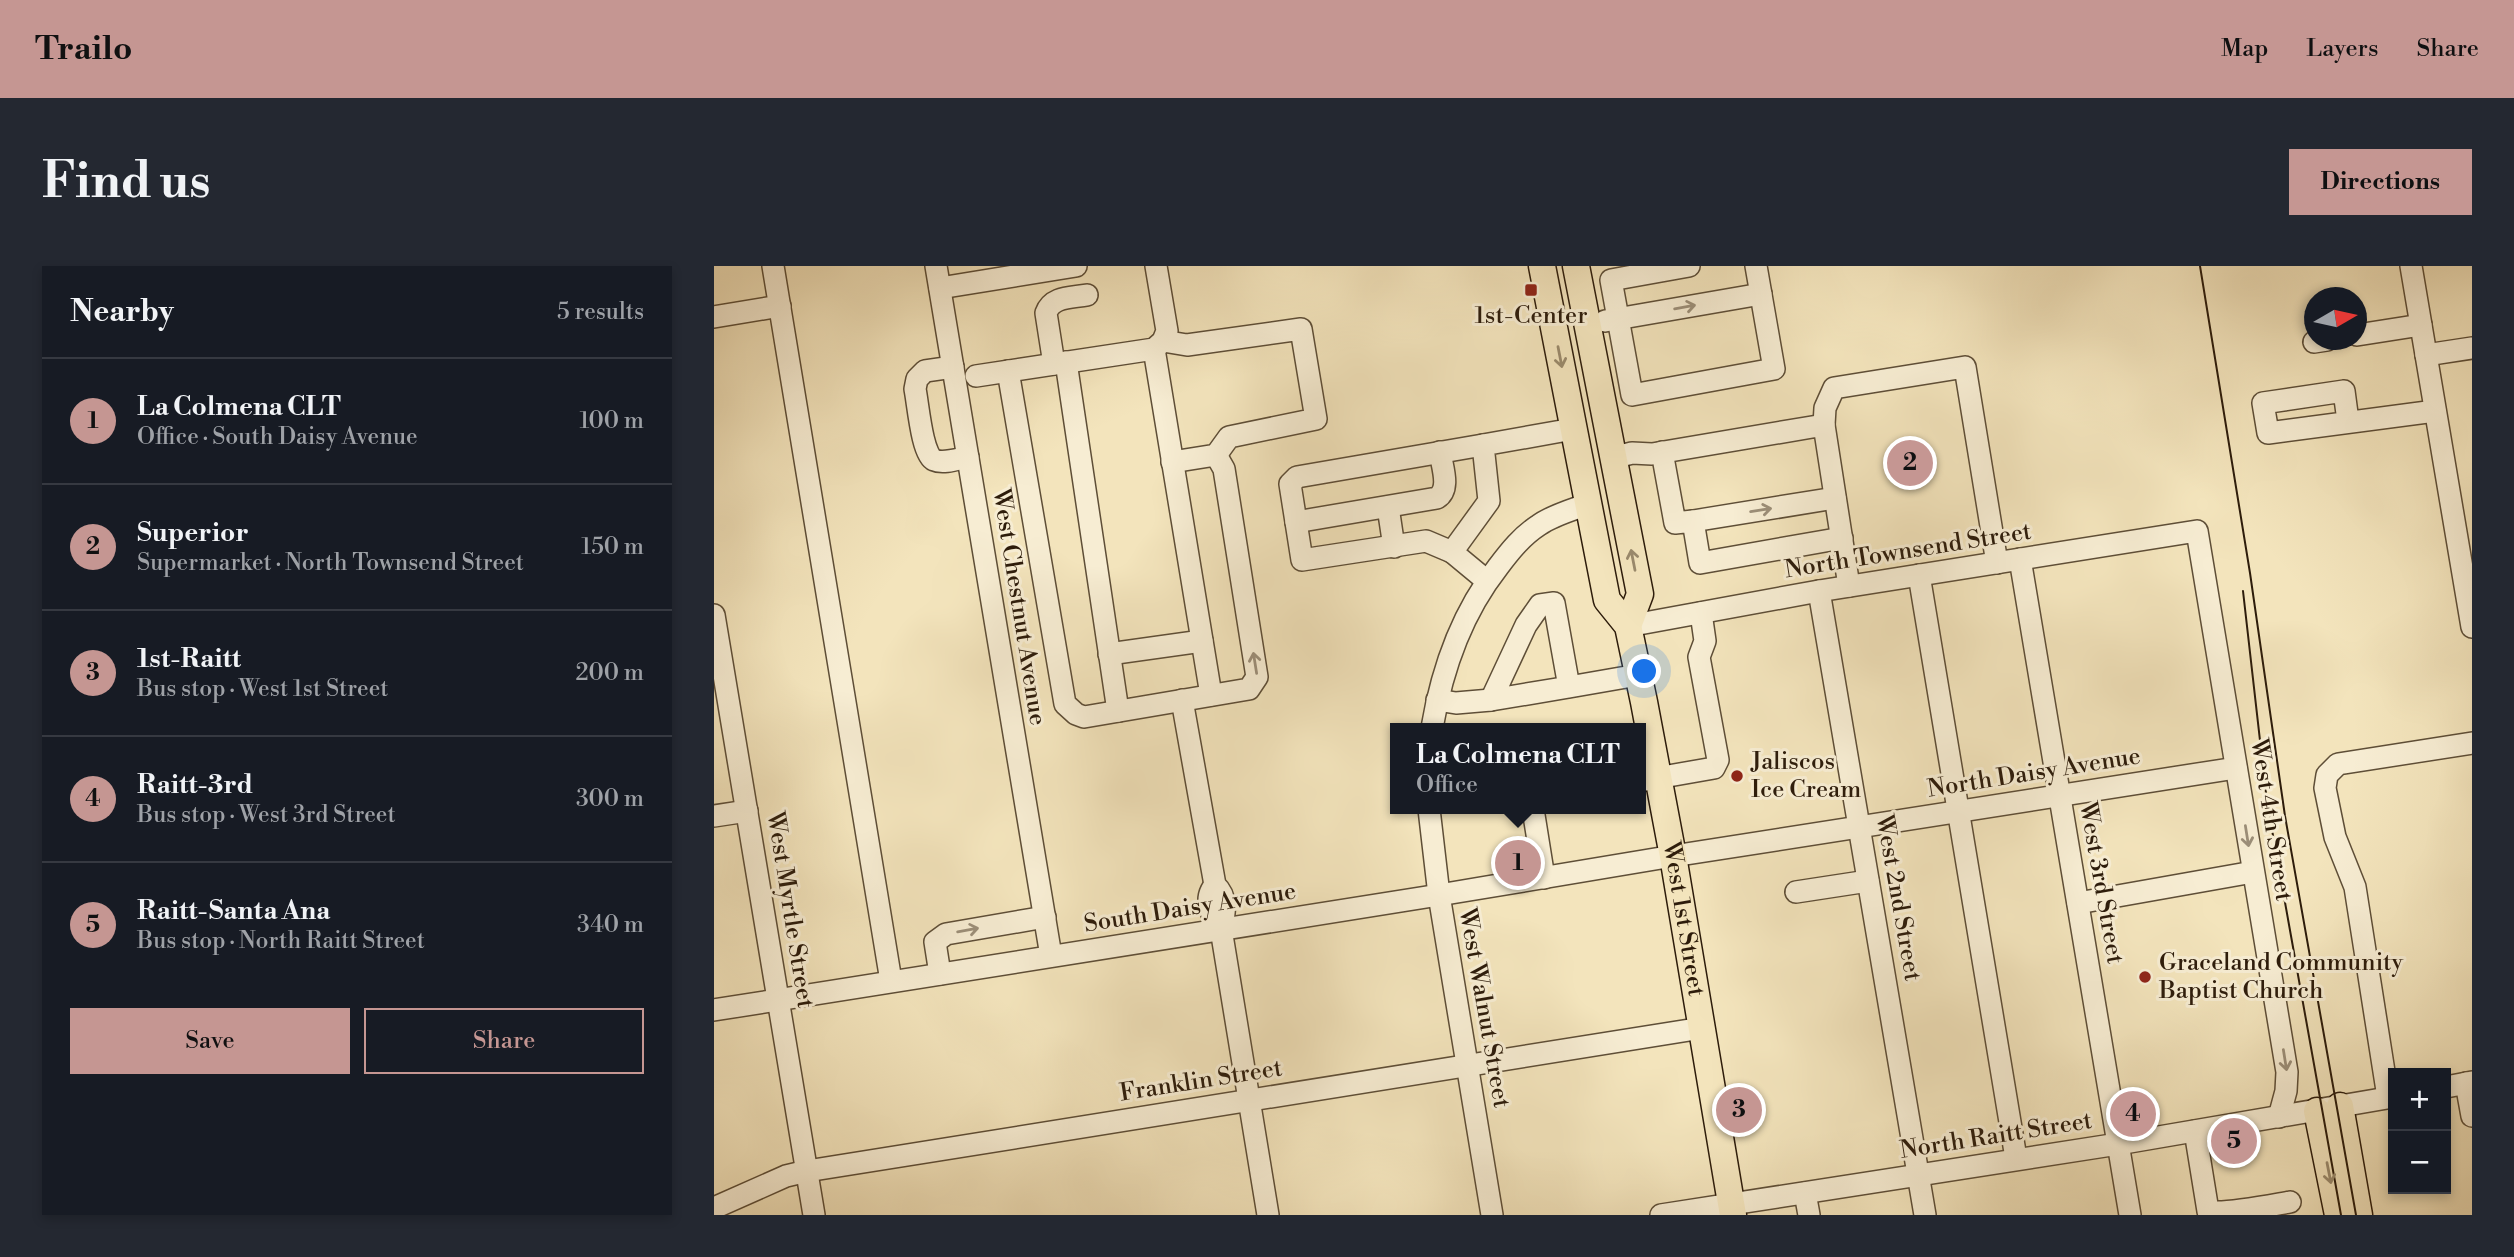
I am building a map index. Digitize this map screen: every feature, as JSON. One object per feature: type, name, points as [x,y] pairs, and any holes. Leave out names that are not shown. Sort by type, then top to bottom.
[{"type":"main road","name":"West 1st Street","points":[[1542,266],[1607,600],[1628,626],[1643,723]]},
{"type":"main road","points":[[1576,266],[1640,594],[1628,626]]},
{"type":"main road","name":"West 1st Street","points":[[1646,745],[1650,780],[1673,856],[1732,1210]]},
{"type":"main road","points":[[2329,1108],[2338,1215]]},
{"type":"main road","points":[[2329,1108],[2359,1215]]},
{"type":"street","points":[[773,266],[891,981]]},
{"type":"street","name":"West Chestnut Avenue","points":[[936,266],[1051,957]]},
{"type":"street","points":[[940,288],[1076,266]]},
{"type":"street","points":[[1156,266],[1167,331],[1159,345],[1172,462],[1211,695]]},
{"type":"street","points":[[1689,266],[1611,280],[1632,395],[1774,369],[1756,266]]},
{"type":"street","points":[[2411,266],[2435,411],[2464,534],[2471,619]]},
{"type":"street","points":[[1087,295],[1054,300],[1046,313],[1060,363],[1118,711]]},
{"type":"street","points":[[1586,325],[1761,295]]},
{"type":"street","points":[[714,317],[779,306]]},
{"type":"street","points":[[2367,333],[2421,325]]},
{"type":"street","points":[[976,376],[1159,345],[1186,345],[1301,329],[1316,419],[1229,437],[1216,455],[1172,462]]},
{"type":"street","points":[[2426,355],[2472,348]]},
{"type":"street","points":[[953,367],[919,374],[915,383],[917,401],[928,456],[938,461],[968,457]]},
{"type":"street","points":[[1849,586],[1824,425],[1825,408],[1834,388],[1965,367],[1997,562]]},
{"type":"street","points":[[1009,371],[1065,704],[1076,714],[1084,717],[1249,690],[1257,677],[1224,469],[1216,455]]},
{"type":"street","points":[[2348,421],[2435,411]]},
{"type":"street","points":[[1612,458],[1824,425]]},
{"type":"street","points":[[1487,581],[1452,552],[1426,541],[1302,560],[1290,484],[1297,477],[1573,429]]},
{"type":"street","points":[[1452,552],[1489,501],[1483,445]]},
{"type":"street","points":[[1296,523],[1437,498],[1443,495],[1446,487],[1440,452]]},
{"type":"street","points":[[1662,452],[1675,523],[1835,498]]},
{"type":"street","points":[[1433,723],[1442,677],[1455,640],[1469,608],[1487,581],[1527,533],[1541,523],[1588,504]]},
{"type":"street","points":[[1388,507],[1394,547]]},
{"type":"street","points":[[1693,521],[1700,563],[1842,538]]},
{"type":"street","name":"North Townsend Street","points":[[1628,626],[1819,591],[2197,531]]},
{"type":"street","name":"West 4th Street","points":[[2197,531],[2287,1072],[2286,1091],[2279,1117]]},
{"type":"street","name":"West 3rd Street","points":[[2020,559],[2130,1215]]},
{"type":"street","points":[[1919,575],[2016,1158]]},
{"type":"street","name":"West 2nd Street","points":[[1819,591],[1925,1215]]},
{"type":"street","points":[[1491,700],[1526,625],[1540,605],[1554,603],[1570,687]]},
{"type":"street","points":[[1650,780],[1714,768],[1718,760],[1699,657],[1705,641],[1701,612]]},
{"type":"street","name":"West Myrtle Street","points":[[714,619],[814,1215]]},
{"type":"street","points":[[1109,654],[1202,641]]},
{"type":"street","points":[[1437,700],[1456,703],[1491,700],[1638,676]]},
{"type":"street","points":[[1182,700],[1215,885],[1210,891],[1209,901],[1212,916],[1221,929],[1268,1215]]},
{"type":"street","points":[[2388,1080],[2354,887],[2335,837],[2325,788],[2327,775],[2338,764],[2472,743]]},
{"type":"street","name":"North Daisy Avenue","points":[[1673,856],[2236,768]]},
{"type":"street","points":[[714,816],[747,811]]},
{"type":"street","name":"West Walnut Street","points":[[1430,814],[1439,895],[1492,1215]]},
{"type":"street","points":[[1534,814],[1544,878]]},
{"type":"street","name":"South Daisy Avenue","points":[[714,1010],[1673,856]]},
{"type":"street","points":[[2078,903],[2253,872]]},
{"type":"street","points":[[1796,892],[1868,881]]},
{"type":"street","points":[[940,974],[935,942],[946,934],[1045,917]]},
{"type":"street","name":"Franklin Street","points":[[714,1208],[786,1176],[807,1171],[1702,1028]]},
{"type":"street","points":[[2461,1084],[2472,1116]]},
{"type":"street","name":"North Raitt Street","points":[[1661,1215],[1732,1210],[1805,1193],[2194,1132],[2388,1098]]},
{"type":"street","points":[[2194,1132],[2208,1212],[2224,1213],[2290,1202]]},
{"type":"street","points":[[1805,1193],[1809,1215]]},
{"type":"tram line","points":[[2200,266],[2250,573],[2285,816],[2356,1215]]},
{"type":"tram line","points":[[2243,591],[2267,802],[2341,1215]]},
{"type":"place","name":"1st-Center","points":[[1531,290]]},
{"type":"place","name":"Superior","points":[[1910,463]]},
{"type":"place","name":"Jaliscos Ice Cream","points":[[1737,776]]},
{"type":"place","name":"La Colmena CLT","points":[[1518,863]]},
{"type":"place","name":"Graceland Community Baptist Church","points":[[2145,977]]},
{"type":"place","name":"1st-Raitt","points":[[1739,1110]]},
{"type":"place","name":"Raitt-3rd","points":[[2133,1114]]},
{"type":"place","name":"Raitt-Santa Ana","points":[[2234,1141]]}]
